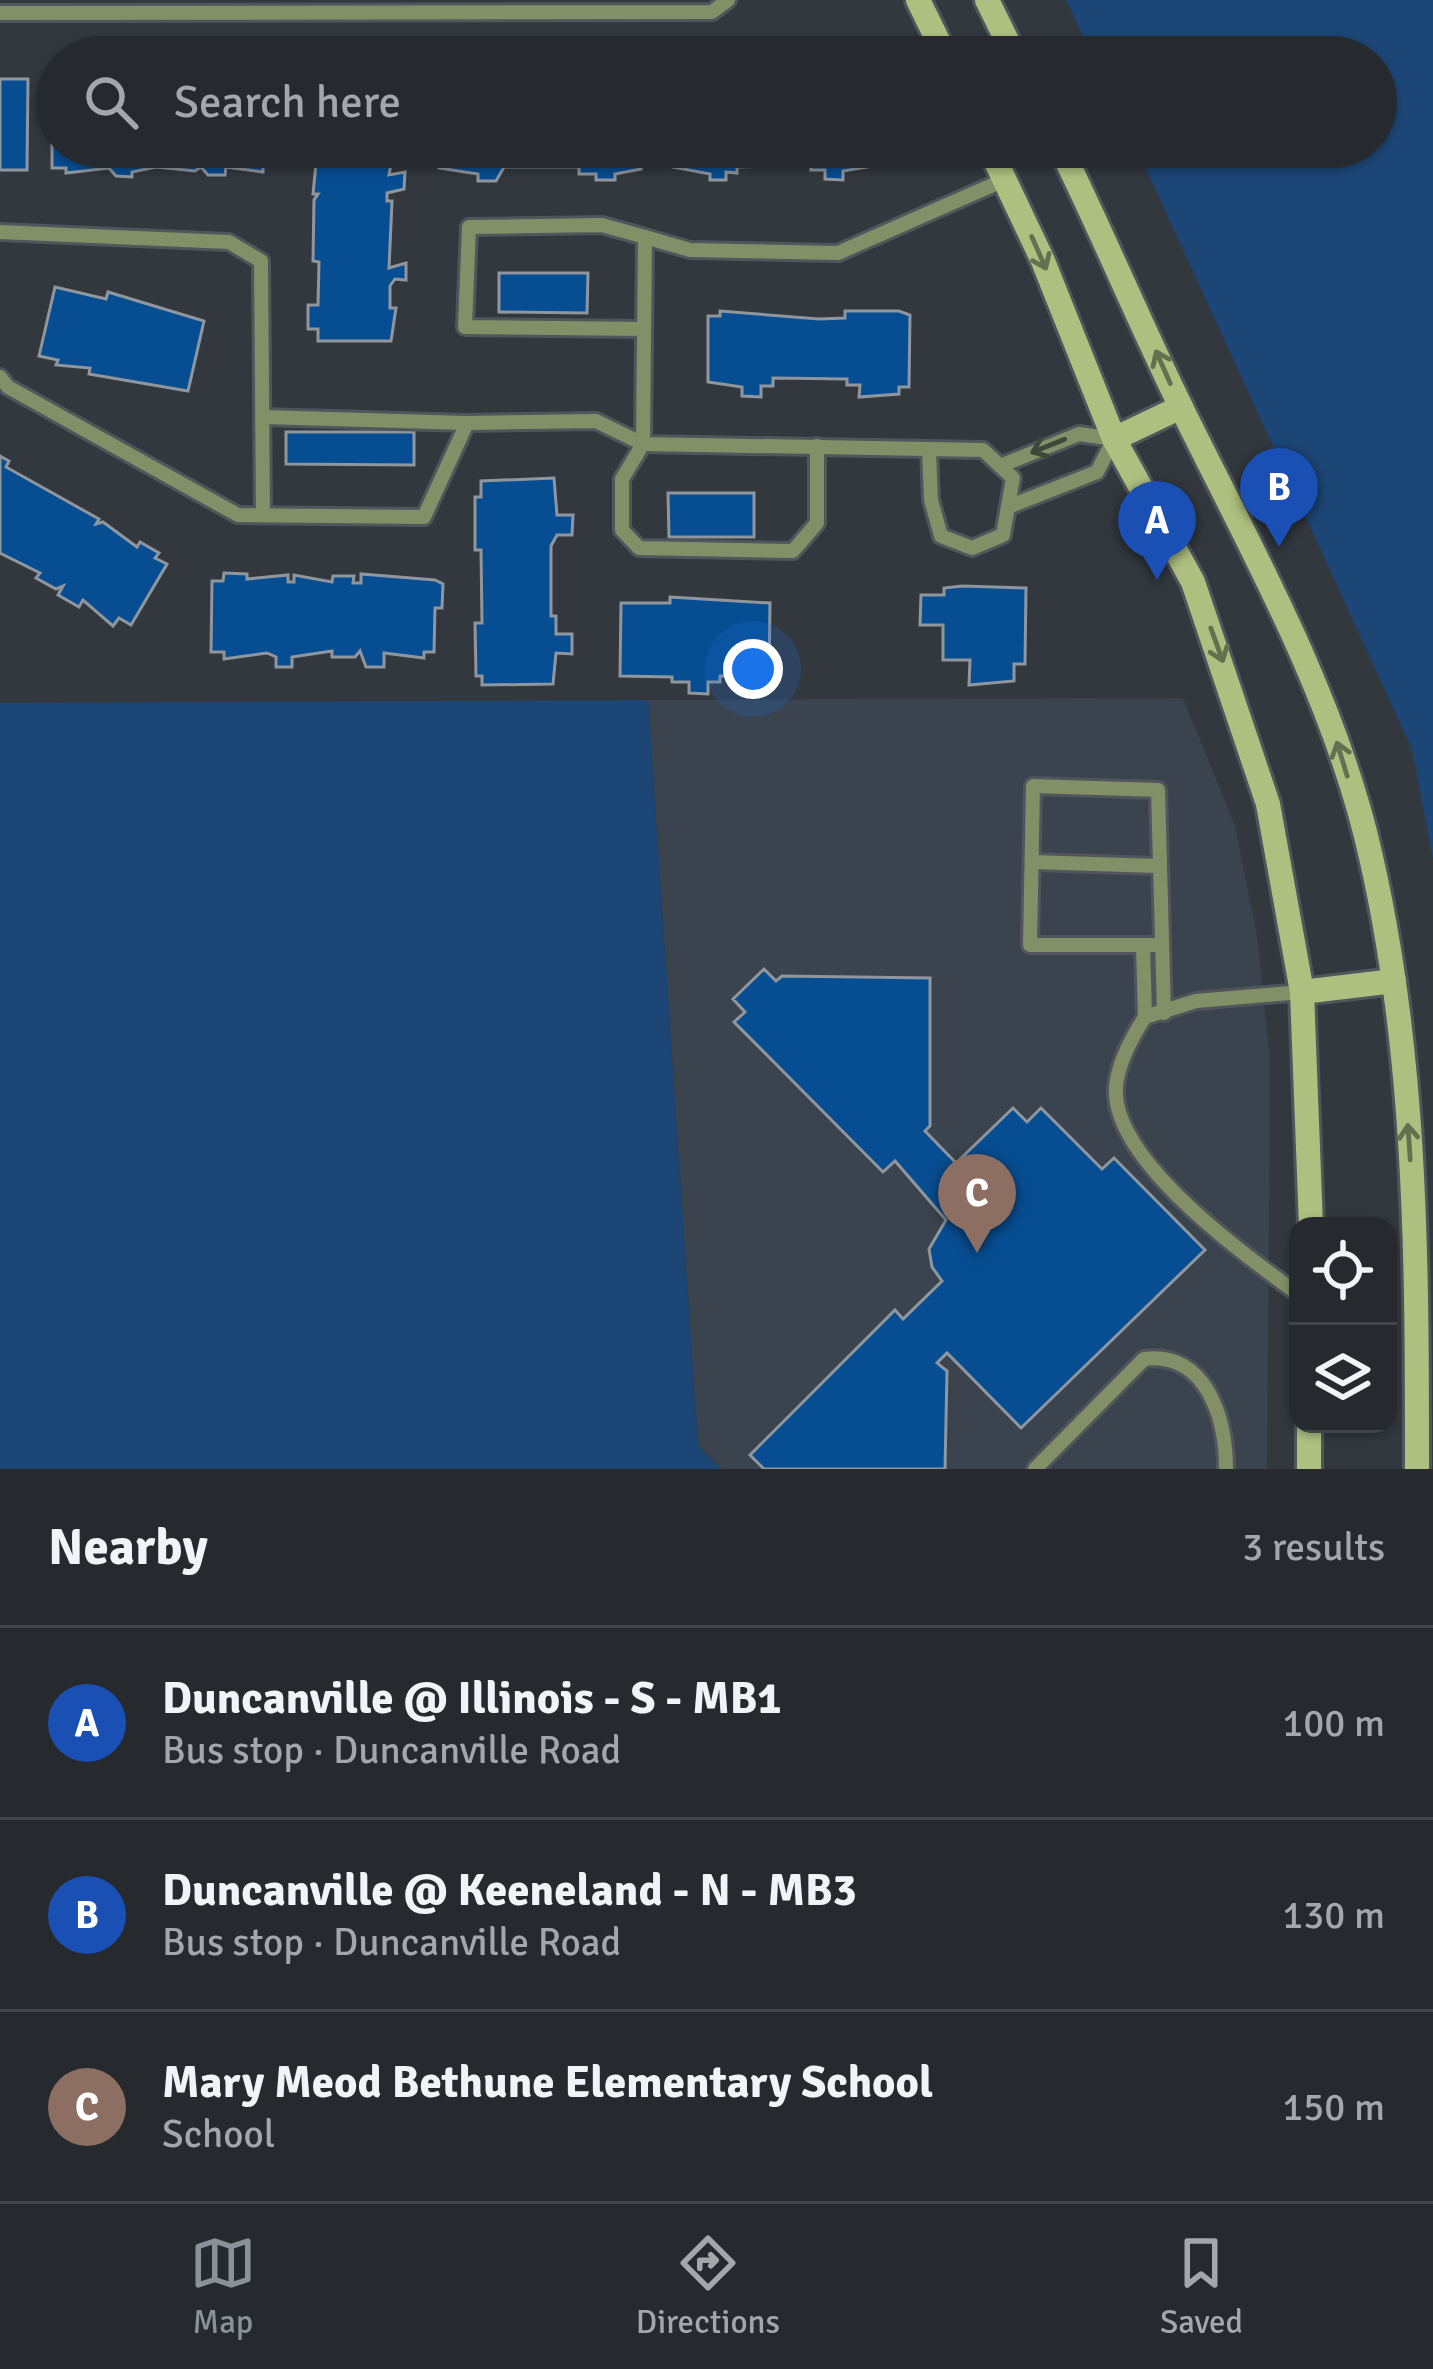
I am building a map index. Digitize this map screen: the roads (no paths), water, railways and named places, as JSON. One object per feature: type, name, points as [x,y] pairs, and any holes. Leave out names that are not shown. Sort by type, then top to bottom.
[{"type":"main road","points":[[918,0],[936,36]]},
{"type":"main road","points":[[987,0],[1005,36]]},
{"type":"main road","points":[[998,168],[1114,439],[1193,582],[1235,695],[1268,804],[1302,992],[1311,1217]]},
{"type":"main road","points":[[1070,168],[1327,711],[1365,832],[1394,981],[1418,1259],[1417,1469]]},
{"type":"main road","points":[[1114,439],[1181,406]]},
{"type":"main road","points":[[1302,992],[1394,981]]},
{"type":"main road","points":[[1309,1433],[1309,1469]]},
{"type":"lane","points":[[0,13],[283,6],[712,12],[728,0]]},
{"type":"lane","points":[[644,329],[465,327],[469,227],[602,225],[690,250],[838,253],[1004,180]]},
{"type":"lane","points":[[0,232],[229,242],[261,261],[263,515]]},
{"type":"lane","points":[[645,237],[643,444],[622,479],[622,530],[639,548],[793,551],[818,524],[817,446]]},
{"type":"lane","points":[[0,377],[8,387],[238,515],[424,517],[467,423]]},
{"type":"lane","points":[[262,416],[467,423],[596,421],[643,444],[983,450],[1013,478],[1003,535],[972,548],[941,536],[931,500],[929,450]]},
{"type":"lane","points":[[1000,466],[1079,434],[1114,439],[1097,472],[1008,507]]},
{"type":"lane","points":[[1161,946],[1030,944],[1033,786],[1158,790],[1164,1012]]},
{"type":"lane","points":[[1032,862],[1157,866]]},
{"type":"lane","points":[[1143,946],[1145,1017],[1130,1041],[1116,1087],[1124,1130],[1152,1167],[1231,1242],[1289,1287]]},
{"type":"lane","points":[[1145,1017],[1196,1001],[1302,992]]},
{"type":"lane","points":[[1035,1469],[1144,1359],[1165,1356],[1195,1371],[1219,1410],[1226,1469]]},
{"type":"place","name":"Duncanville @ Keeneland - N - MB3","points":[[1279,547]]},
{"type":"place","name":"Duncanville @ Illinois - S - MB1","points":[[1157,580]]},
{"type":"place","name":"Mary Meod Bethune Elementary School","points":[[977,1253]]}]
